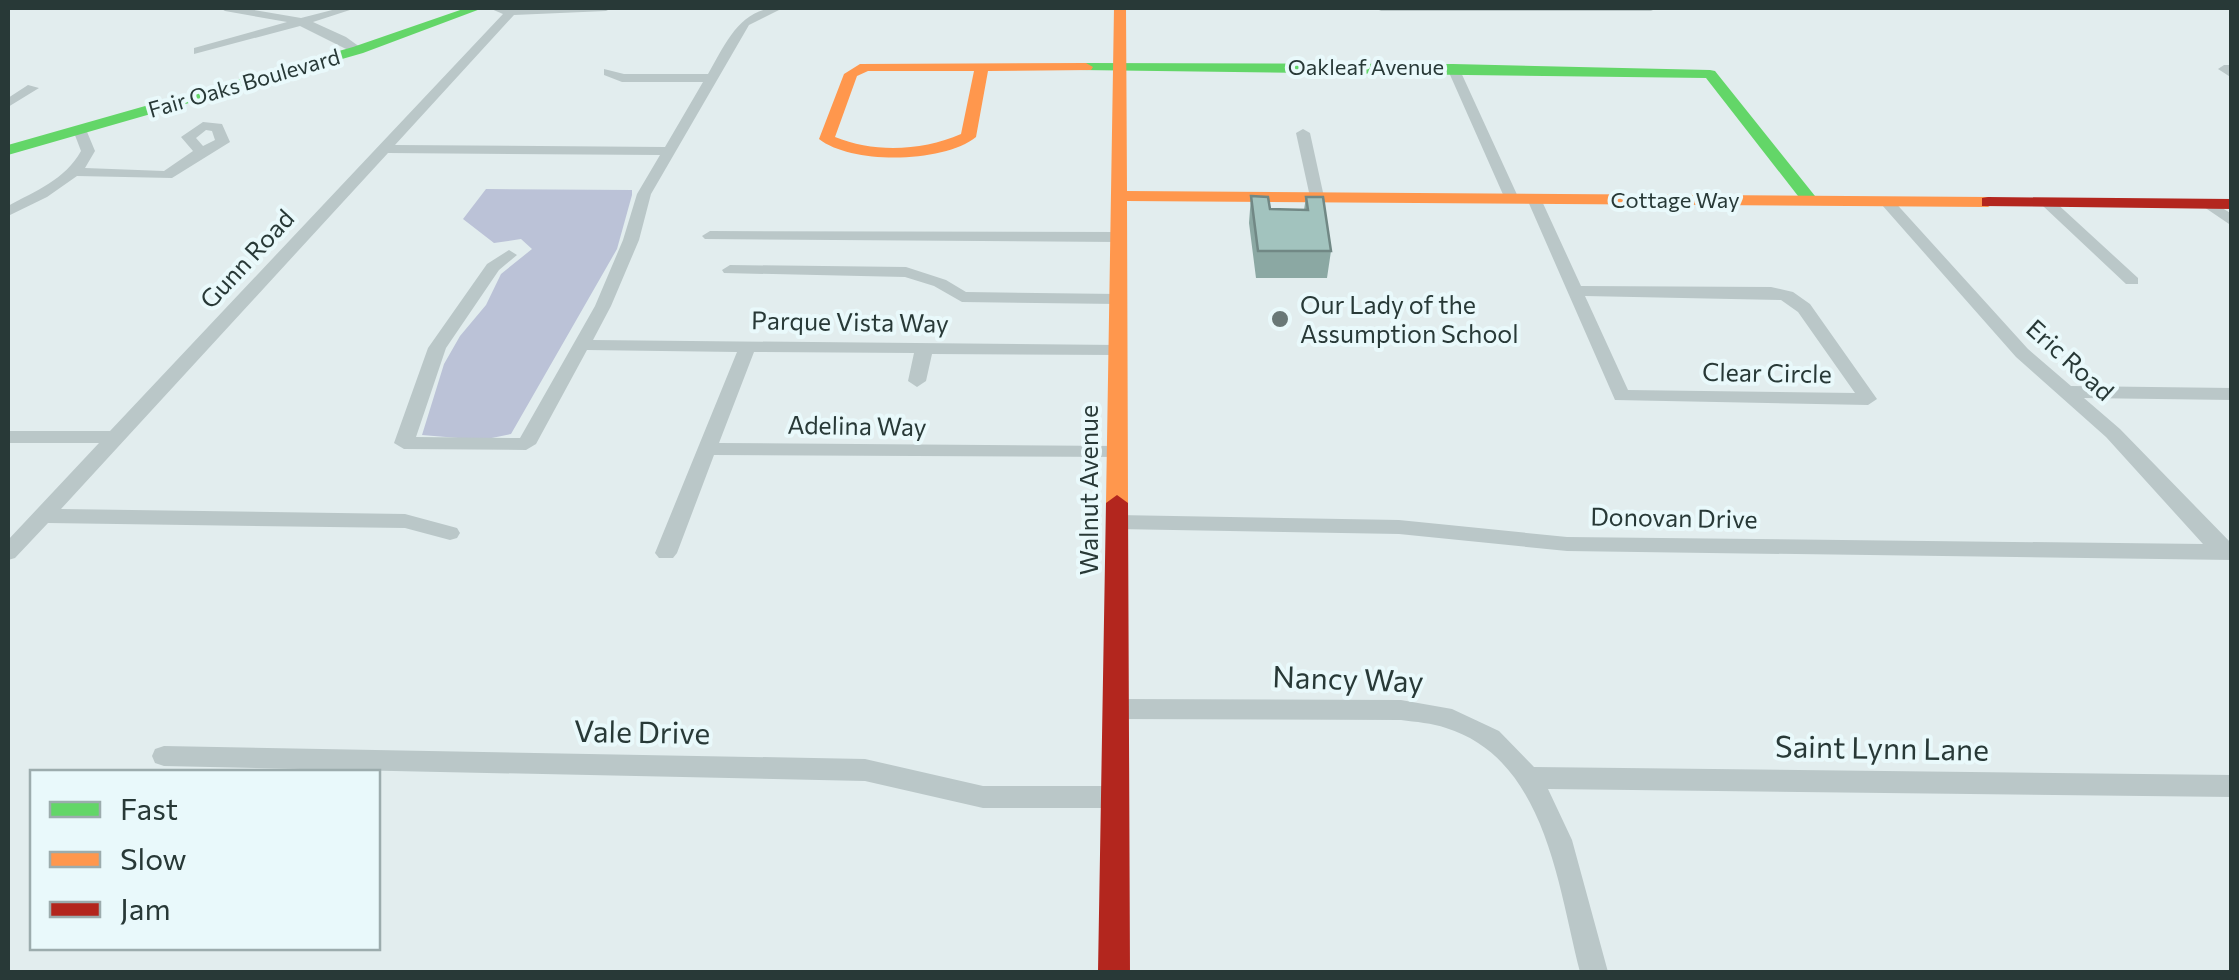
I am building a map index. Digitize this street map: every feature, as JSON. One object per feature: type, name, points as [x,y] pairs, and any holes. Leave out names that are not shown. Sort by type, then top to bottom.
[{"type":"street","points":[[225,8],[303,20],[337,35],[358,50]]},
{"type":"street","points":[[198,51],[351,8]]},
{"type":"street","name":"Fair Oaks Boulevard","points":[[8,150],[358,50],[476,8]]},
{"type":"street","points":[[513,10],[606,8]]},
{"type":"street","points":[[509,254],[493,266],[437,348],[404,443],[526,444],[619,272],[644,194],[744,23],[777,8]]},
{"type":"street","name":"Walnut Avenue","points":[[1114,972],[1120,8]]},
{"type":"street","points":[[1381,8],[1650,8]]},
{"type":"street","name":"Gunn Road","points":[[8,553],[513,10]]},
{"type":"street","name":"Oakleaf Avenue","points":[[982,68],[968,138],[961,144],[943,148],[837,147],[827,139],[852,74],[860,69],[982,68],[1119,67],[1453,68],[1710,74],[1811,201]]},
{"type":"street","points":[[1453,68],[1574,291]]},
{"type":"street","points":[[608,72],[622,78],[712,78]]},
{"type":"street","points":[[8,103],[33,88]]},
{"type":"street","points":[[8,212],[73,172],[88,150],[80,130]]},
{"type":"street","points":[[1302,133],[1317,197]]},
{"type":"street","points":[[385,149],[672,151]]},
{"type":"street","points":[[73,172],[168,174],[200,152]]},
{"type":"street","name":"Cottage Way","points":[[1118,196],[2220,204]]},
{"type":"street","name":"Eric Road","points":[[1887,202],[2022,354],[2114,433],[2227,552]]},
{"type":"street","points":[[2048,203],[2132,281]]},
{"type":"street","points":[[2220,204],[2232,222]]},
{"type":"street","points":[[710,236],[1118,237]]},
{"type":"street","points":[[730,270],[906,272],[940,283],[962,297],[1118,300]]},
{"type":"street","name":"Clear Circle","points":[[1574,291],[1771,292],[1787,296],[1804,308],[1868,399],[1621,396],[1574,291]]},
{"type":"street","name":"Parque Vista Way","points":[[582,344],[1118,350]]},
{"type":"street","points":[[666,552],[748,346]]},
{"type":"street","points":[[917,381],[924,348]]},
{"type":"street","points":[[2066,392],[2232,394]]},
{"type":"street","points":[[8,436],[114,438]]},
{"type":"street","name":"Adelina Way","points":[[706,449],[1117,452]]},
{"type":"street","points":[[42,516],[405,521],[450,533]]},
{"type":"street","name":"Donovan Drive","points":[[1117,522],[1399,526],[1567,544],[2227,552]]},
{"type":"street","name":"Nancy Way","points":[[1116,708],[1431,713],[1488,736],[1532,778],[1546,804],[1594,972]]},
{"type":"street","name":"Vale Drive","points":[[164,756],[865,770],[961,794],[1005,800],[1115,797]]},
{"type":"street","name":"Saint Lynn Lane","points":[[1532,778],[2232,786]]},
{"type":"shaded area","points":[[486,189],[632,190],[632,195],[617,249],[511,434],[482,440],[422,435],[444,364],[460,336],[486,305],[501,274],[532,249],[521,239],[494,243],[463,219]]},
{"type":"building","points":[[1251,196],[1268,197],[1270,209],[1308,210],[1306,197],[1323,197],[1331,251],[1258,251]]},
{"type":"traffic: fast","points":[[8,150],[358,50],[477,8]]},
{"type":"traffic: fast","points":[[1086,67],[1453,68],[1710,74],[1811,201]]},
{"type":"traffic: slow","points":[[1117,503],[1120,8]]},
{"type":"traffic: slow","points":[[982,68],[968,137],[936,148],[898,152],[859,149],[827,139],[851,74],[865,67],[1086,67]]},
{"type":"traffic: slow","points":[[1118,196],[1988,202]]},
{"type":"traffic: jam","points":[[1988,202],[2232,204]]},
{"type":"traffic: jam","points":[[1114,972],[1117,503]]},
{"type":"place","name":"Our Lady of the Assumption School","points":[[1280,319]]}]
